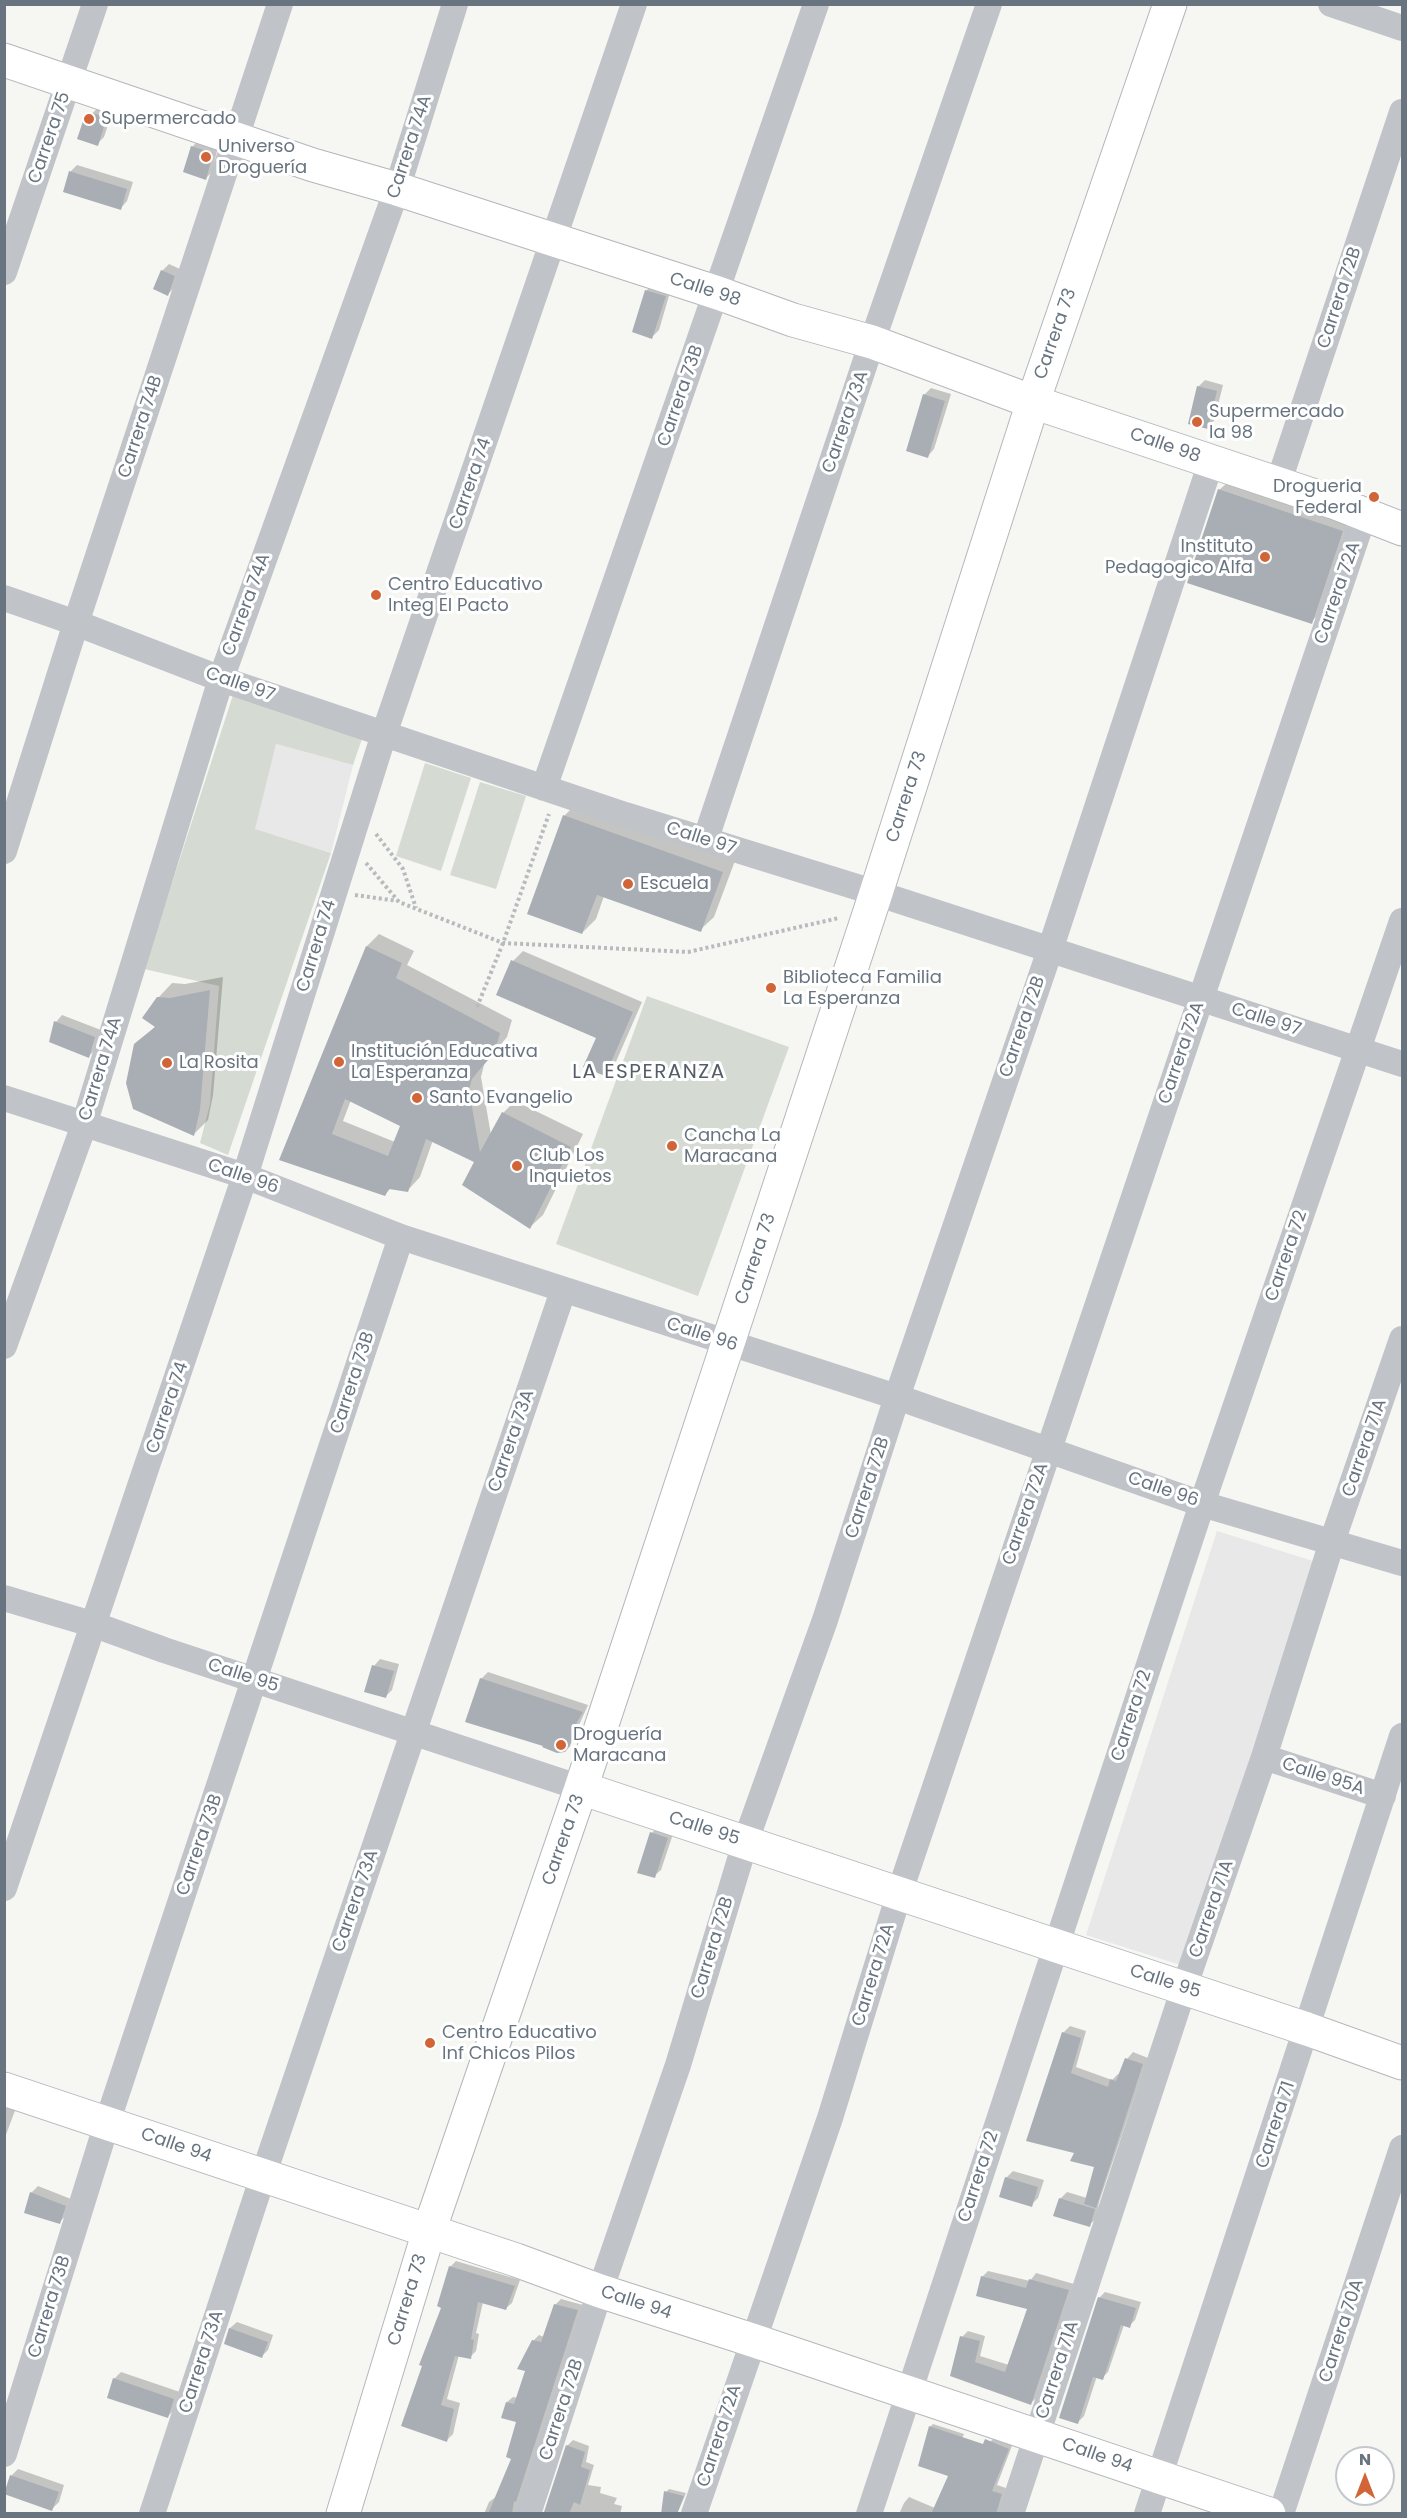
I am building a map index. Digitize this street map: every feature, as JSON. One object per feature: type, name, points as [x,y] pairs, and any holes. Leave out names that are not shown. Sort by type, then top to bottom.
[{"type":"street","name":"Carrera 75","points":[[4,272],[95,4]]},
{"type":"street","name":"Carrera 74B","points":[[4,851],[76,623],[280,4]]},
{"type":"street","name":"Carrera 74A","points":[[4,1346],[84,1125],[220,680],[397,189],[455,4]]},
{"type":"street","name":"Carrera 74","points":[[4,1888],[95,1625],[245,1176],[334,892],[359,820],[384,734],[634,4]]},
{"type":"street","name":"Carrera 73B","points":[[550,790],[816,4]]},
{"type":"street","name":"Carrera 73A","points":[[705,841],[872,342],[989,4]]},
{"type":"street","name":"Carrera 73","points":[[343,2514],[429,2232],[581,1788],[728,1343],[1033,402],[1170,4]]},
{"type":"street","points":[[1331,4],[1402,28]]},
{"type":"street","name":"Calle 98","points":[[4,60],[313,165],[397,189],[555,240],[793,320],[872,342],[1033,402],[1333,502],[1364,515],[1401,524]]},
{"type":"street","name":"Carrera 72B","points":[[1278,484],[1402,112]]},
{"type":"street","name":"Carrera 72B","points":[[528,2514],[600,2291],[678,2065],[745,1843],[825,1620],[897,1397],[1050,950],[1211,462]]},
{"type":"street","name":"Carrera 72A","points":[[694,2514],[830,2118],[899,1894],[1047,1451],[1364,515]]},
{"type":"street","name":"Calle 97","points":[[4,598],[76,623],[220,680],[705,841],[873,900],[1050,950],[1402,1064]]},
{"type":"street","name":"Carrera 72","points":[[869,2514],[1202,1504],[1402,921]]},
{"type":"street","name":"Calle 96","points":[[4,1098],[245,1176],[400,1237],[897,1397],[1202,1504],[1402,1563]]},
{"type":"street","name":"Carrera 73B","points":[[4,2454],[107,2123],[400,1237]]},
{"type":"street","name":"Carrera 73A","points":[[152,2514],[263,2176],[563,1291]]},
{"type":"street","name":"Carrera 71A","points":[[1011,2514],[1184,1988],[1264,1757],[1332,1542],[1402,1339]]},
{"type":"street","name":"Calle 95","points":[[4,1598],[95,1625],[412,1734],[1184,1988],[1402,2063]]},
{"type":"street","name":"Carrera 71","points":[[1147,2514],[1402,1736]]},
{"type":"street","name":"Calle 95A","points":[[1264,1757],[1383,1796]]},
{"type":"street","name":"Calle 94","points":[[4,2089],[1269,2514]]},
{"type":"street","name":"Carrera 70A","points":[[1281,2514],[1402,2148]]},
{"type":"path","points":[[477,1007],[503,943],[550,790]]},
{"type":"path","points":[[359,820],[379,836],[403,869],[416,908]]},
{"type":"path","points":[[350,845],[399,902]]},
{"type":"path","points":[[334,892],[399,902],[503,943],[688,952],[840,918],[873,900]]},
{"type":"shaded area","points":[[233,695],[363,736],[353,765],[276,744],[255,829],[331,853],[228,1155],[200,1143],[210,1104],[219,986],[144,969]]},
{"type":"shaded area","points":[[276,744],[353,765],[331,853],[254,829]]},
{"type":"shaded area","points":[[425,763],[471,778],[441,871],[396,856]]},
{"type":"shaded area","points":[[480,782],[526,796],[496,889],[450,875]]},
{"type":"shaded area","name":"Cancha La Maracana","points":[[647,996],[789,1047],[698,1296],[556,1244]]},
{"type":"shaded area","points":[[1217,1531],[1316,1562],[1184,1966],[1086,1935]]},
{"type":"building","points":[[91,113],[107,117],[98,146],[77,139],[84,118]]},
{"type":"building","points":[[191,146],[213,153],[206,180],[183,172]]},
{"type":"building","points":[[69,171],[127,189],[121,210],[63,192]]},
{"type":"building","points":[[161,270],[175,276],[168,296],[153,289]]},
{"type":"building","points":[[645,290],[666,296],[652,339],[632,332]]},
{"type":"building","points":[[1197,386],[1217,391],[1208,429],[1188,424]]},
{"type":"building","points":[[923,394],[945,401],[928,458],[906,451]]},
{"type":"building","name":"Instituto Pedagogico Alfa","points":[[1218,489],[1343,531],[1312,624],[1187,583]]},
{"type":"building","name":"Escuela","points":[[563,815],[723,872],[701,932],[597,895],[582,934],[527,914]]},
{"type":"building","points":[[366,946],[402,963],[396,978],[500,1033],[495,1051],[472,1079],[469,1090],[480,1152],[502,1112],[571,1147],[530,1229],[462,1185],[474,1162],[426,1139],[408,1192],[389,1189],[385,1196],[279,1160]],"holes":[[[345,1099],[400,1126],[388,1156],[332,1134]]]},
{"type":"building","points":[[511,960],[633,1012],[605,1076],[583,1067],[596,1038],[496,995]]},
{"type":"building","name":"La Rosita","points":[[210,990],[200,1110],[194,1136],[133,1109],[126,1083],[134,1044],[155,1027],[142,1018],[157,997],[170,998]]},
{"type":"building","points":[[54,1021],[95,1037],[89,1058],[49,1042]]},
{"type":"building","points":[[372,1665],[394,1671],[386,1698],[364,1692]]},
{"type":"building","points":[[480,1678],[583,1712],[577,1722],[570,1746],[565,1752],[557,1753],[543,1746],[465,1722]]},
{"type":"building","points":[[650,1832],[668,1838],[655,1878],[637,1873]]},
{"type":"building","points":[[1062,2032],[1081,2038],[1071,2073],[1108,2087],[1110,2079],[1116,2081],[1125,2058],[1143,2064],[1096,2208],[1084,2204],[1094,2167],[1070,2161],[1074,2153],[1026,2141]]},
{"type":"building","points":[[1005,2177],[1038,2187],[1032,2207],[999,2197]]},
{"type":"building","points":[[30,2192],[66,2206],[60,2224],[24,2213]]},
{"type":"building","points":[[1059,2198],[1095,2209],[1090,2227],[1053,2216]]},
{"type":"building","points":[[449,2266],[515,2286],[506,2310],[478,2302],[471,2339],[474,2340],[471,2359],[455,2356],[441,2405],[454,2409],[447,2442],[401,2426],[422,2366],[419,2365],[441,2308],[437,2306]]},
{"type":"building","points":[[981,2276],[1026,2288],[1029,2279],[1069,2290],[1031,2405],[950,2376],[960,2336],[980,2341],[975,2362],[1005,2372],[1027,2309],[976,2296]]},
{"type":"building","points":[[1098,2297],[1136,2308],[1130,2328],[1121,2325],[1103,2380],[1093,2377],[1078,2424],[1059,2418]]},
{"type":"building","points":[[554,2304],[578,2310],[516,2502],[514,2501],[512,2514],[488,2514],[511,2459],[506,2457],[516,2422],[501,2418],[506,2402],[514,2404],[525,2371],[517,2369],[532,2340],[541,2342]]},
{"type":"building","points":[[229,2328],[268,2342],[262,2358],[224,2344]]},
{"type":"building","points":[[113,2378],[174,2399],[168,2418],[107,2398]]},
{"type":"building","points":[[929,2426],[983,2444],[985,2439],[1009,2449],[992,2491],[1002,2494],[996,2514],[931,2514],[948,2476],[918,2466]]},
{"type":"building","points":[[566,2445],[585,2452],[581,2467],[590,2470],[580,2505],[574,2502],[569,2514],[549,2514],[544,2512]]},
{"type":"building","points":[[10,2475],[59,2492],[52,2511],[4,2494]]},
{"type":"building","points":[[664,2491],[684,2496],[677,2514],[661,2514]]},
{"type":"place","name":"Supermercado","points":[[89,119]]},
{"type":"place","name":"Universo Droguería","points":[[206,157]]},
{"type":"place","name":"Supermercado la 98","points":[[1197,422]]},
{"type":"place","name":"Drogueria Federal","points":[[1374,497]]},
{"type":"place","name":"Instituto Pedagogico Alfa","points":[[1265,557]]},
{"type":"place","name":"Centro Educativo Integ El Pacto","points":[[376,595]]},
{"type":"place","name":"Escuela","points":[[628,884]]},
{"type":"place","name":"Biblioteca Familia La Esperanza","points":[[771,988]]},
{"type":"place","name":"Institución Educativa La Esperanza","points":[[339,1062]]},
{"type":"place","name":"La Rosita","points":[[167,1063]]},
{"type":"place","name":"Santo Evangelio","points":[[417,1098]]},
{"type":"place","name":"Cancha La Maracana","points":[[672,1146]]},
{"type":"place","name":"Club Los Inquietos","points":[[517,1166]]},
{"type":"place","name":"Droguería Maracana","points":[[561,1745]]},
{"type":"place","name":"Centro Educativo Inf Chicos Pilos","points":[[430,2043]]},
{"type":"district","name":"LA ESPERANZA","points":[[649,1073]]}]
